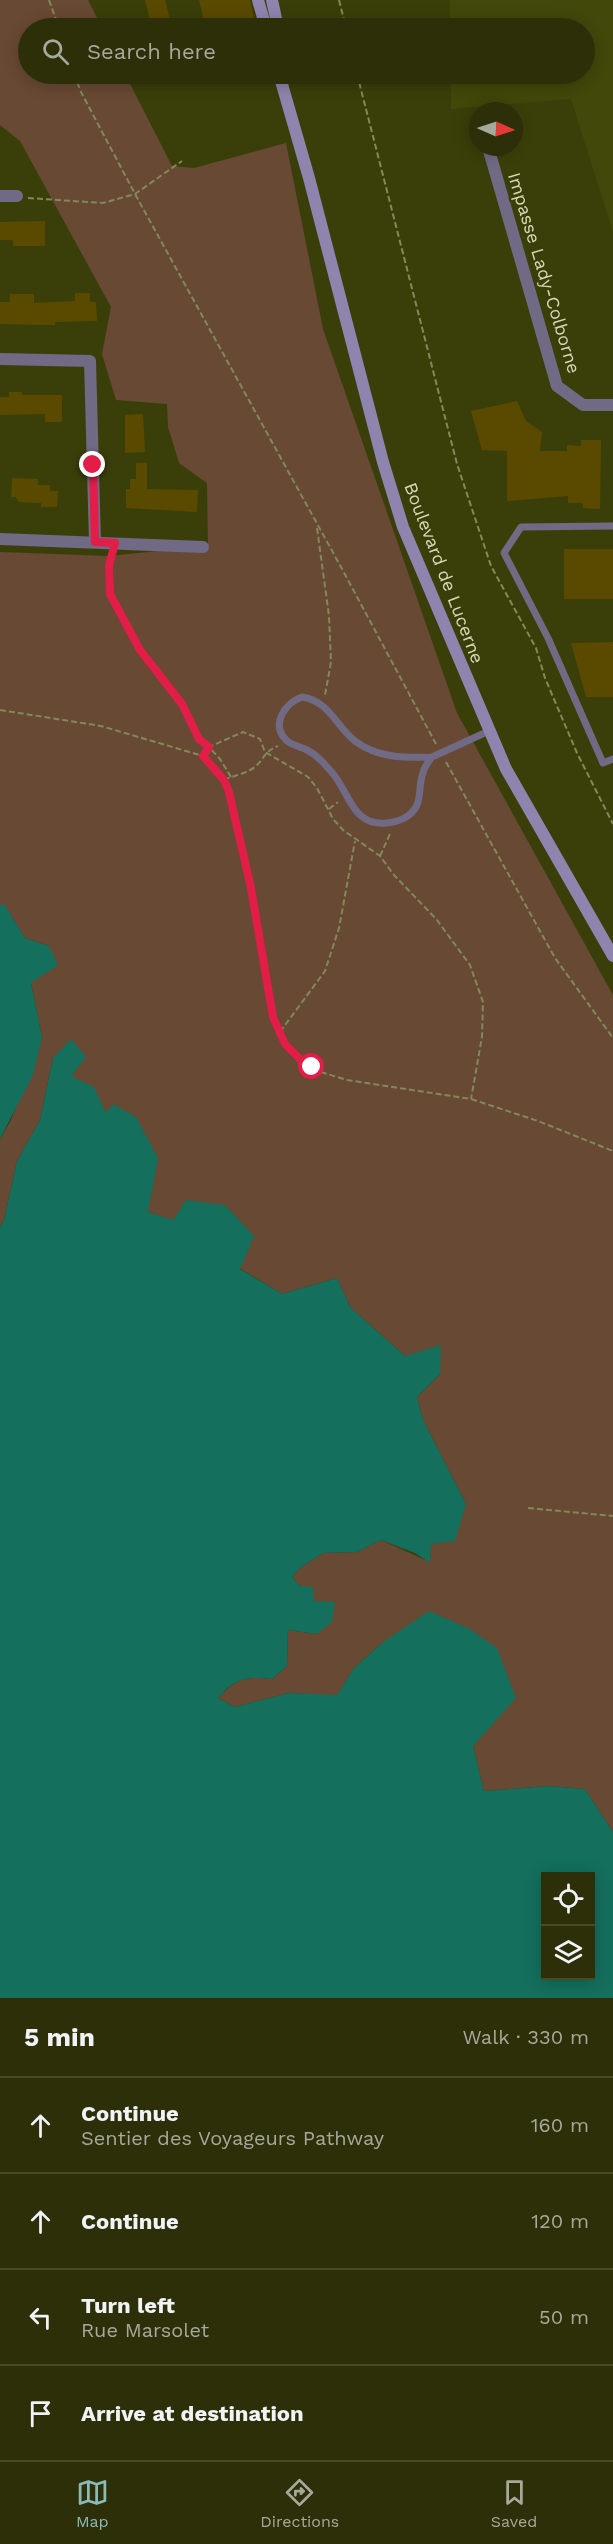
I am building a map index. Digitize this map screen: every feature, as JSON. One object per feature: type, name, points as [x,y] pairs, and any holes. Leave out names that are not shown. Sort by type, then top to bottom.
[{"type":"main road","points":[[258,0],[263,18]]},
{"type":"main road","points":[[272,0],[276,18]]},
{"type":"main road","name":"Boulevard de Lucerne","points":[[282,84],[309,178],[383,462],[403,527],[506,769],[613,956]]},
{"type":"main road","name":"Boulevard de Lucerne","points":[[290,84],[309,178]]},
{"type":"street","name":"Impasse Lady-Colborne","points":[[491,156],[557,386],[583,405],[613,405]]},
{"type":"street","points":[[0,196],[17,196]]},
{"type":"street","points":[[0,359],[90,361],[95,542]]},
{"type":"street","points":[[0,539],[203,547]]},
{"type":"lane","points":[[613,526],[521,527],[504,553],[548,638],[603,763],[613,759]]},
{"type":"lane","points":[[432,757],[422,775],[420,800],[408,817],[394,822],[368,822],[358,816],[340,781],[331,770],[310,751],[287,741],[281,726],[284,708],[292,700],[302,697],[314,699],[323,704],[350,736],[368,748],[393,756],[432,757],[489,731]]},
{"type":"path","points":[[49,0],[55,18]]},
{"type":"path","points":[[339,0],[344,18]]},
{"type":"path","points":[[78,84],[135,194],[555,958],[613,1038]]},
{"type":"path","points":[[360,84],[457,464],[491,566],[536,648],[545,678],[577,753],[613,824]]},
{"type":"path","points":[[17,196],[40,200],[103,203],[135,194],[182,161]]},
{"type":"path","points":[[316,525],[329,616],[331,662],[323,704]]},
{"type":"path","points":[[115,543],[109,566],[110,594],[140,650],[182,704],[199,739],[220,759],[231,777]]},
{"type":"path","points":[[0,710],[100,726],[203,756],[224,780],[238,825],[273,1017],[279,1033],[293,1053],[321,1072],[347,1080],[471,1099],[527,1117],[613,1151]]},
{"type":"path","points":[[203,756],[209,747],[243,732],[260,739],[265,752],[308,777],[317,788],[333,819],[355,840],[371,847],[437,920],[470,965],[483,1002],[482,1038],[471,1099]]},
{"type":"path","points":[[224,780],[237,777],[256,766],[265,752],[287,741]]},
{"type":"path","points":[[380,856],[394,822]]},
{"type":"path","points":[[279,1033],[325,971],[339,927],[355,840]]},
{"type":"path","points":[[528,1508],[613,1516]]},
{"type":"shaded area","points":[[0,0],[88,0],[97,18],[18,18],[18,84],[130,84],[172,166],[194,168],[286,143],[323,329],[457,713],[613,995],[613,1832],[585,1789],[548,1786],[484,1791],[473,1746],[383,1642],[354,1668],[337,1696],[289,1693],[235,1707],[218,1698],[236,1682],[248,1678],[272,1679],[287,1666],[288,1630],[317,1634],[313,1601],[292,1577],[301,1567],[323,1553],[357,1552],[381,1540],[430,1562],[431,1544],[466,1504],[423,1420],[417,1397],[440,1374],[405,1356],[350,1307],[337,1278],[282,1294],[239,1268],[173,1221],[148,1212],[106,1114],[53,1058],[40,1120],[17,1161],[4,1220],[0,1227],[0,1139],[11,1120],[42,1037],[31,983],[49,946],[25,938],[4,905],[0,905],[0,552],[108,556],[208,546],[207,483],[179,463],[168,427],[167,404],[116,400],[102,354],[111,307],[20,141],[0,125]]},
{"type":"shaded area","points":[[450,0],[613,0],[613,232],[571,99],[523,103],[469,102],[469,108],[451,109],[451,84],[595,84],[595,18],[450,18]]},
{"type":"water","points":[[4,904],[25,938],[49,946],[58,965],[31,983],[42,1037],[33,1075],[0,1139],[0,905]]},
{"type":"water","points":[[71,1039],[86,1057],[71,1076],[94,1087],[106,1113],[113,1104],[136,1117],[158,1158],[148,1212],[173,1220],[186,1200],[225,1205],[254,1236],[240,1269],[282,1294],[337,1278],[350,1307],[405,1356],[441,1345],[440,1374],[417,1397],[423,1420],[466,1504],[455,1541],[431,1544],[430,1563],[415,1553],[381,1540],[357,1552],[323,1553],[301,1567],[292,1577],[300,1586],[313,1587],[314,1601],[335,1602],[332,1622],[317,1634],[288,1630],[287,1666],[272,1679],[248,1678],[236,1682],[218,1698],[235,1707],[289,1693],[337,1695],[354,1668],[383,1642],[429,1611],[468,1628],[497,1648],[516,1698],[473,1746],[484,1791],[548,1786],[585,1789],[613,1832],[613,1998],[0,1998],[0,1227],[4,1220],[17,1161],[40,1120],[53,1058]]},
{"type":"building","points":[[145,0],[165,0],[170,18],[150,18]]},
{"type":"building","points":[[199,0],[250,0],[254,18],[204,18]]},
{"type":"building","points":[[45,221],[45,246],[13,246],[13,240],[0,240],[0,222]]},
{"type":"building","points":[[75,293],[90,293],[90,302],[96,302],[97,321],[55,322],[55,325],[0,324],[0,302],[10,302],[10,294],[34,294],[34,303],[75,301]]},
{"type":"building","points":[[9,392],[22,392],[22,395],[62,395],[62,422],[45,422],[45,414],[0,415],[0,397],[9,397]]},
{"type":"building","points":[[517,401],[526,421],[542,432],[540,451],[567,451],[567,445],[581,446],[581,440],[601,440],[600,509],[583,508],[583,503],[568,503],[568,496],[507,501],[507,451],[482,450],[471,411]]},
{"type":"building","points":[[143,414],[145,452],[125,453],[125,415]]},
{"type":"building","points":[[136,463],[147,463],[147,489],[198,490],[197,512],[126,508],[126,489],[130,489],[130,479],[136,479]]},
{"type":"building","points":[[12,478],[38,479],[38,485],[50,485],[50,491],[58,491],[57,507],[41,507],[41,503],[19,502],[16,497],[11,497]]},
{"type":"building","points":[[564,549],[613,549],[613,599],[564,599]]},
{"type":"building","points":[[613,642],[613,697],[586,697],[571,643]]},
{"type":"route","points":[[93,465],[95,542],[115,543],[109,566],[110,594],[140,650],[182,704],[199,739],[209,747],[203,756],[224,780],[238,825],[273,1017],[285,1044],[303,1062],[312,1067]]}]
